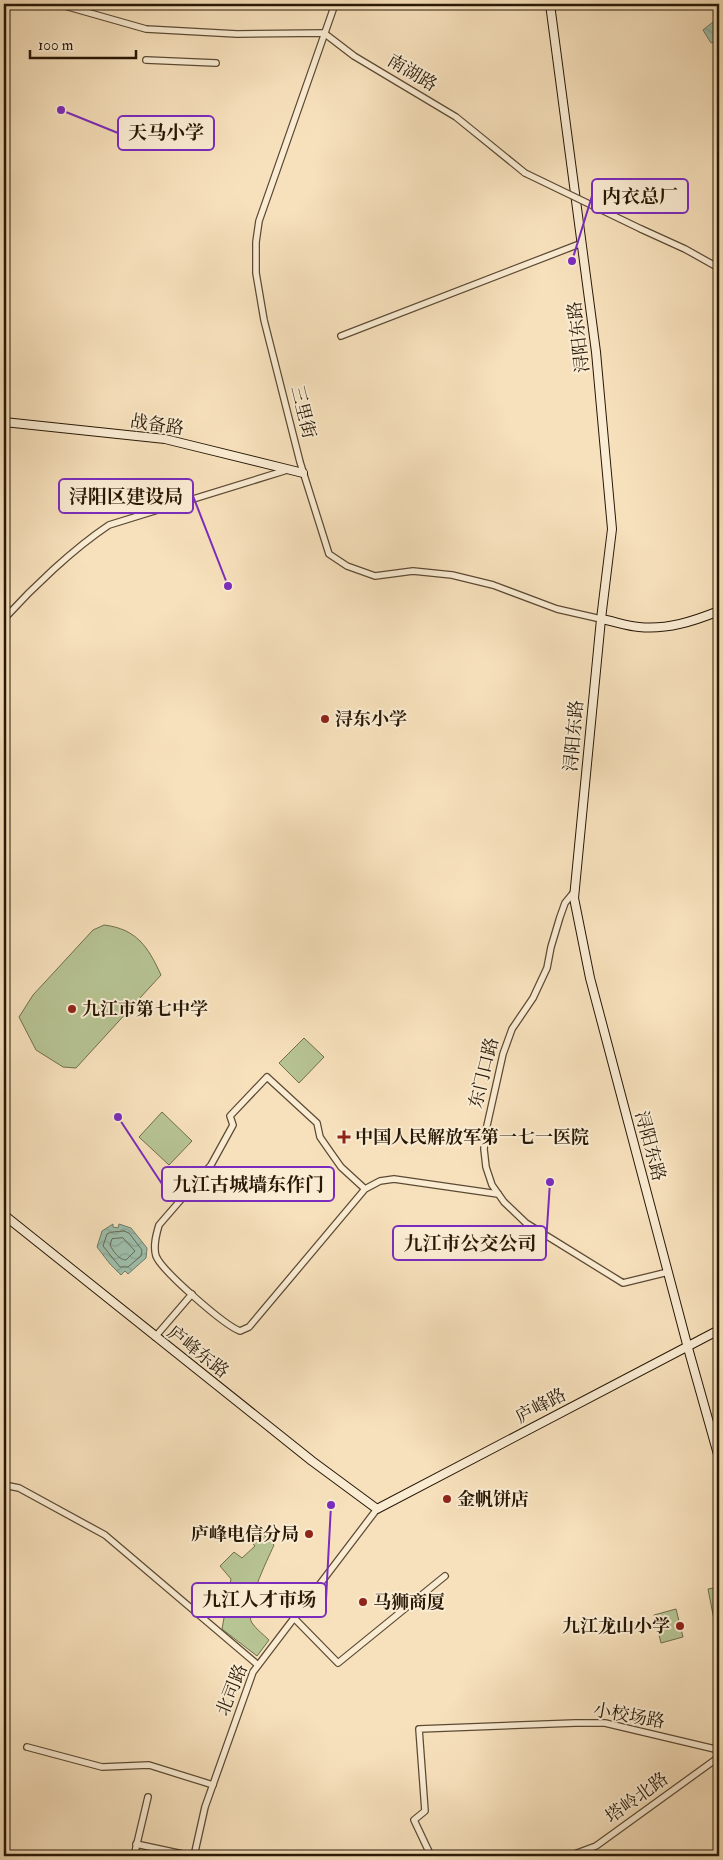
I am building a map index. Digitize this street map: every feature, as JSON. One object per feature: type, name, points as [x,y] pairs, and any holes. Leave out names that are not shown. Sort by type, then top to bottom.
[{"type":"main road","name":"浔阳东路","points":[[550,4],[596,352],[612,529],[601,619],[574,898],[590,978],[719,1458]]},
{"type":"main road","name":"战备路","points":[[4,422],[165,439],[304,473]]},
{"type":"main road","points":[[601,619],[639,627],[667,626],[695,620],[719,611]]},
{"type":"main road","name":"庐峰东路","points":[[5,1218],[312,1461],[377,1509]]},
{"type":"main road","name":"庐峰路","points":[[377,1509],[560,1412],[688,1348],[719,1330]]},
{"type":"street","points":[[58,4],[146,29],[236,34],[324,34]]},
{"type":"street","name":"三里街","points":[[335,4],[259,221],[256,242],[256,273],[264,320],[304,473],[329,554],[347,566],[375,576],[412,571],[452,575],[493,585],[557,609],[601,619]]},
{"type":"street","name":"南湖路","points":[[324,34],[354,56],[456,117],[526,173],[641,230],[685,249],[719,268]]},
{"type":"street","points":[[146,60],[216,63]]},
{"type":"street","points":[[341,336],[582,244]]},
{"type":"street","points":[[4,619],[22,599],[108,525],[288,469]]},
{"type":"street","name":"东门口路","points":[[574,892],[565,903],[560,917],[547,968],[533,998],[512,1029],[503,1054],[486,1130],[484,1149],[486,1167],[492,1185],[498,1194],[526,1223],[623,1283],[668,1272]]},
{"type":"street","points":[[365,1189],[341,1167],[333,1156],[320,1137],[317,1123],[267,1076],[230,1116],[233,1126],[211,1165],[159,1225],[154,1250],[162,1266],[231,1328],[240,1331],[249,1327],[365,1189],[380,1181],[394,1179],[498,1194]]},
{"type":"street","points":[[155,1337],[192,1294]]},
{"type":"street","points":[[4,1485],[19,1488],[105,1535],[258,1665]]},
{"type":"street","name":"北司路","points":[[193,1856],[205,1807],[253,1672],[377,1509]]},
{"type":"street","points":[[294,1618],[338,1663],[446,1576]]},
{"type":"street","name":"小校场路","points":[[431,1856],[414,1820],[425,1811],[419,1729],[605,1723],[719,1750]]},
{"type":"street","points":[[27,1746],[102,1766],[149,1765],[213,1785]]},
{"type":"street","name":"塔岭北路","points":[[569,1856],[596,1846],[719,1757]]},
{"type":"street","points":[[134,1856],[148,1797]]},
{"type":"street","points":[[136,1844],[193,1856]]},
{"type":"shaded area","points":[[104,925],[125,931],[140,941],[161,975],[76,1068],[63,1067],[36,1050],[19,1017],[33,995],[93,930]]},
{"type":"shaded area","points":[[304,1038],[324,1057],[299,1083],[279,1063]]},
{"type":"shaded area","points":[[162,1112],[192,1141],[169,1165],[139,1137]]},
{"type":"shaded area","points":[[260,1531],[274,1545],[257,1584],[251,1607],[250,1616],[252,1623],[269,1640],[257,1656],[222,1629],[231,1579],[220,1566],[234,1552],[242,1558],[255,1546],[249,1540]]},
{"type":"shaded area","points":[[719,1587],[719,1634],[717,1635],[708,1589]]},
{"type":"shaded area","points":[[676,1609],[683,1637],[661,1643],[654,1615]]},
{"type":"water","points":[[719,17],[719,40],[711,43],[703,30]]},
{"type":"water","points":[[113,1224],[113,1227],[118,1228],[119,1224],[131,1228],[147,1248],[146,1258],[128,1274],[125,1271],[121,1275],[97,1247],[102,1231]]},
{"type":"place","name":"天马小学","points":[[61,110]]},
{"type":"place","name":"内衣总厂","points":[[572,261]]},
{"type":"place","name":"浔阳区建设局","points":[[228,586]]},
{"type":"place","name":"浔东小学","points":[[325,719]]},
{"type":"place","name":"九江市第七中学","points":[[72,1009]]},
{"type":"place","name":"九江古城墙东作门","points":[[118,1117]]},
{"type":"place","name":"中国人民解放军第一七一医院","points":[[344,1137]]},
{"type":"place","name":"九江市公交公司","points":[[550,1182]]},
{"type":"place","name":"金帆饼店","points":[[447,1499]]},
{"type":"place","name":"九江人才市场","points":[[331,1505]]},
{"type":"place","name":"庐峰电信分局","points":[[309,1534]]},
{"type":"place","name":"马狮商厦","points":[[363,1602]]},
{"type":"place","name":"九江龙山小学","points":[[680,1626]]}]
